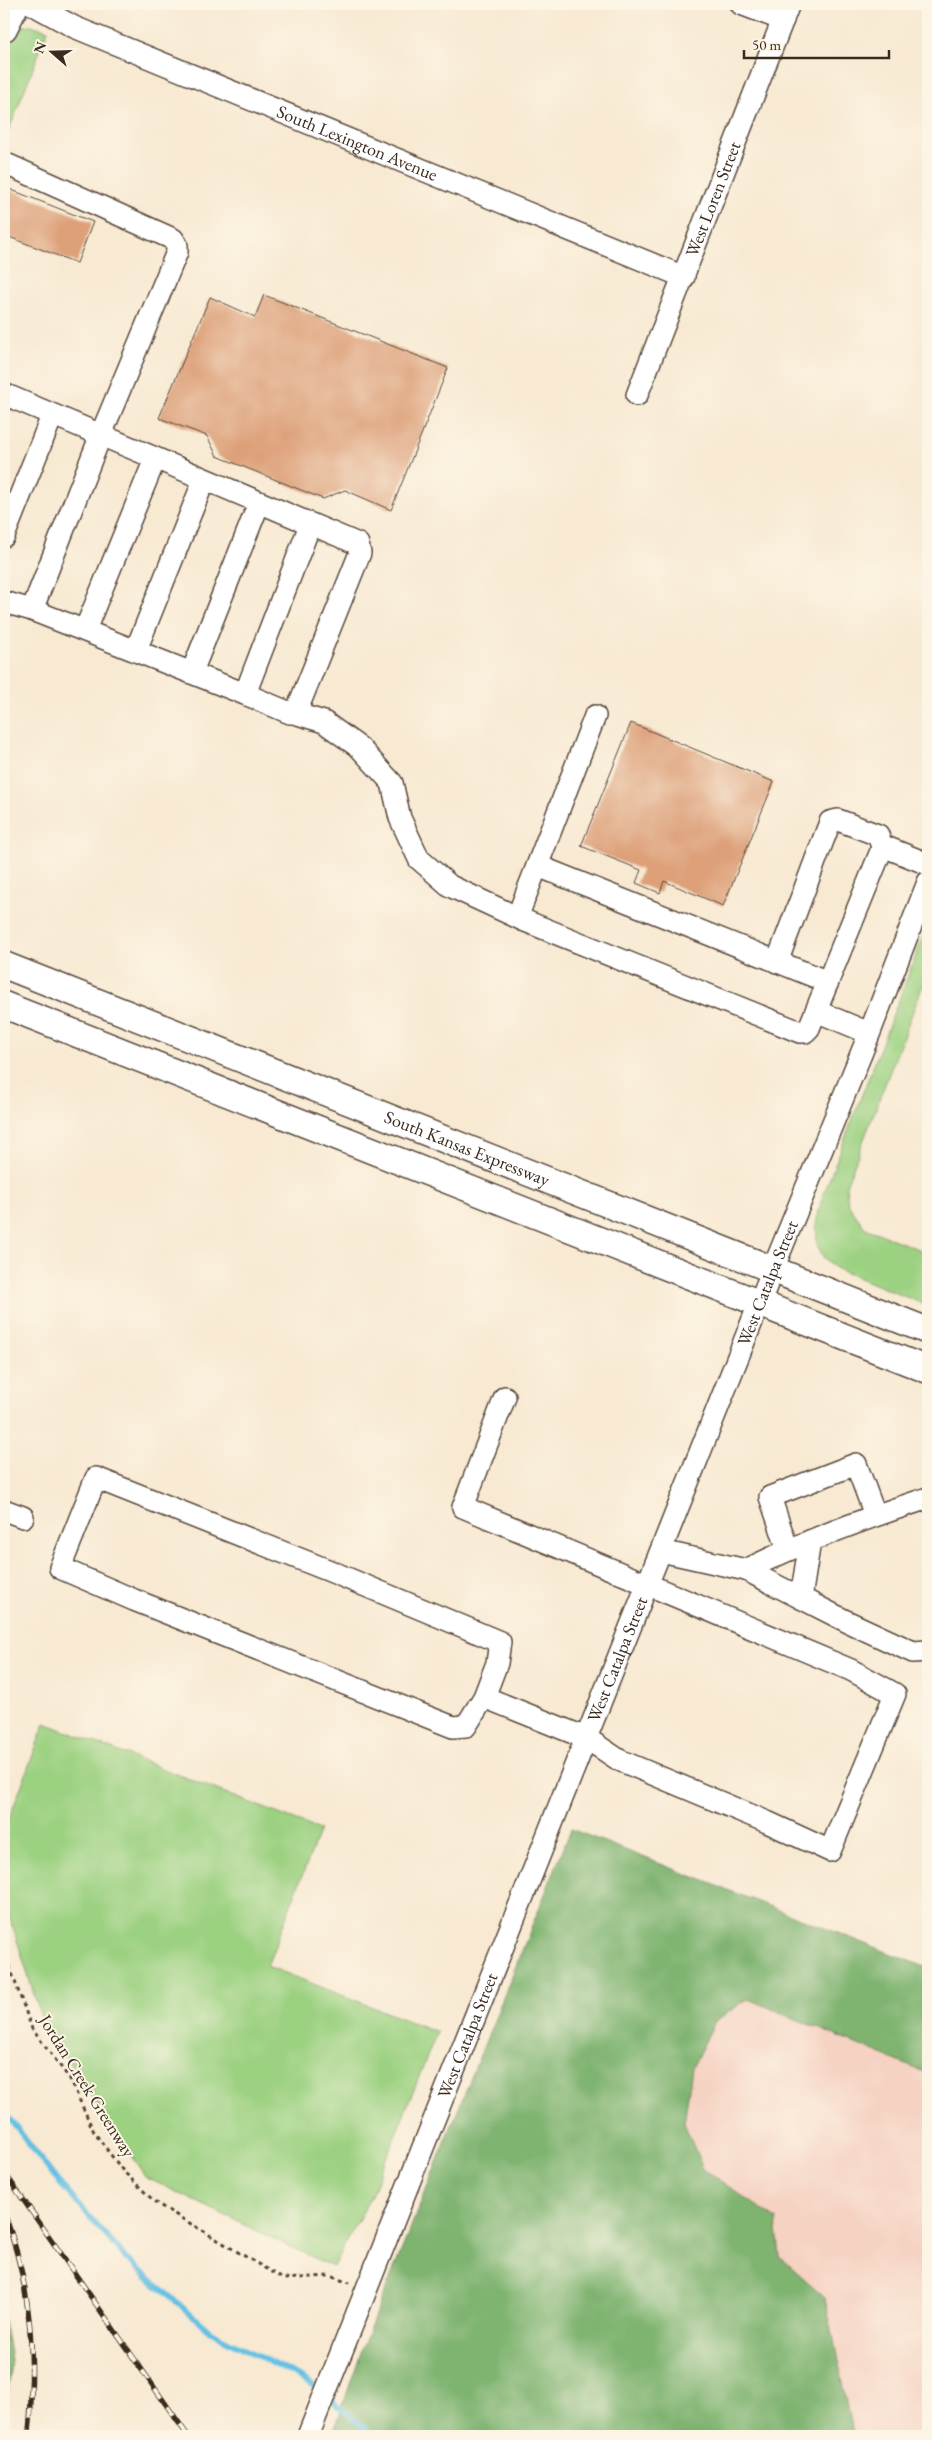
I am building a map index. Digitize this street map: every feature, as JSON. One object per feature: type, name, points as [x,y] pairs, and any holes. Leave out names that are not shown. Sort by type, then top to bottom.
[{"type":"main road","points":[[4,28],[16,4]]},
{"type":"main road","name":"South Kansas Expressway","points":[[4,965],[928,1331]]},
{"type":"main road","name":"South Kansas Expressway","points":[[4,1005],[928,1370]]},
{"type":"street","name":"South Lexington Avenue","points":[[32,4],[74,27],[684,277]]},
{"type":"street","points":[[740,4],[786,12]]},
{"type":"street","name":"West Loren Street","points":[[637,394],[786,12]]},
{"type":"street","points":[[4,163],[173,239],[177,245],[177,252],[100,437],[32,610]]},
{"type":"street","points":[[4,394],[100,437],[358,544],[360,553],[297,710],[294,713]]},
{"type":"street","points":[[4,536],[52,416]]},
{"type":"street","points":[[85,630],[155,459]]},
{"type":"street","points":[[136,650],[204,480]]},
{"type":"street","points":[[192,672],[259,503]]},
{"type":"street","points":[[245,694],[310,525]]},
{"type":"street","points":[[4,602],[32,610],[294,713],[324,722],[353,743],[392,784],[400,818],[419,859],[450,886],[523,920],[800,1032],[805,1032],[809,1028],[882,847],[878,835],[838,820],[830,822],[777,962]]},
{"type":"street","points":[[523,920],[520,916],[520,910],[595,716]]},
{"type":"street","points":[[882,847],[928,864]]},
{"type":"street","points":[[538,866],[828,982]]},
{"type":"street","name":"West Catalpa Street","points":[[308,2436],[928,882]]},
{"type":"street","points":[[816,1012],[869,1033]]},
{"type":"street","points":[[484,1697],[586,1738],[619,1760],[830,1851],[895,1694],[851,1670],[648,1583],[463,1507],[505,1397]]},
{"type":"street","points":[[788,1550],[770,1497],[856,1464],[875,1515]]},
{"type":"street","points":[[96,1478],[330,1571],[500,1642],[497,1663],[484,1697],[466,1726],[453,1727],[134,1600],[60,1568],[96,1478]]},
{"type":"street","points":[[746,1570],[788,1550],[875,1515],[928,1498]]},
{"type":"street","points":[[801,1598],[810,1541]]},
{"type":"street","points":[[661,1551],[746,1570],[914,1652],[928,1651]]},
{"type":"path","name":"Jordan Creek Greenway","points":[[4,1950],[32,2030],[70,2079],[94,2132],[123,2171],[156,2203],[283,2279],[330,2276],[366,2288]]},
{"type":"shaded area","points":[[748,1999],[928,2074],[928,2436],[854,2436],[825,2297],[780,2257],[776,2219],[703,2169],[684,2123],[692,2068],[715,2021]]},
{"type":"green space","points":[[30,25],[48,30],[7,135],[4,134],[4,42],[14,30]]},
{"type":"green space","points":[[928,924],[928,972],[846,1186],[848,1204],[865,1228],[928,1253],[928,1306],[837,1269],[824,1258],[817,1245],[816,1224],[822,1198]]},
{"type":"green space","points":[[45,1723],[320,1830],[267,1966],[437,2032],[370,2198],[333,2267],[145,2177],[43,2023],[4,1899],[4,1832]]},
{"type":"green space","points":[[571,1829],[928,1968],[928,2074],[748,1999],[715,2021],[692,2068],[684,2123],[703,2169],[776,2219],[780,2257],[825,2297],[854,2436],[332,2436],[365,2341]]},
{"type":"green space","points":[[4,2319],[11,2359],[7,2405],[4,2404]]},
{"type":"building","points":[[4,187],[93,222],[77,263],[4,235]]},
{"type":"building","points":[[264,295],[448,368],[391,510],[345,490],[323,499],[217,456],[207,436],[159,418],[210,297],[255,317]]},
{"type":"building","points":[[631,723],[774,782],[723,906],[664,881],[660,893],[636,883],[641,870],[581,846]]},
{"type":"waterway","points":[[4,2111],[55,2178],[126,2258],[211,2332],[309,2382],[322,2392]]},
{"type":"waterway","points":[[329,2398],[374,2436]]},
{"type":"railway","points":[[4,2172],[188,2436]]},
{"type":"railway","points":[[4,2213],[18,2257],[30,2325],[32,2371],[31,2415],[28,2436]]}]
